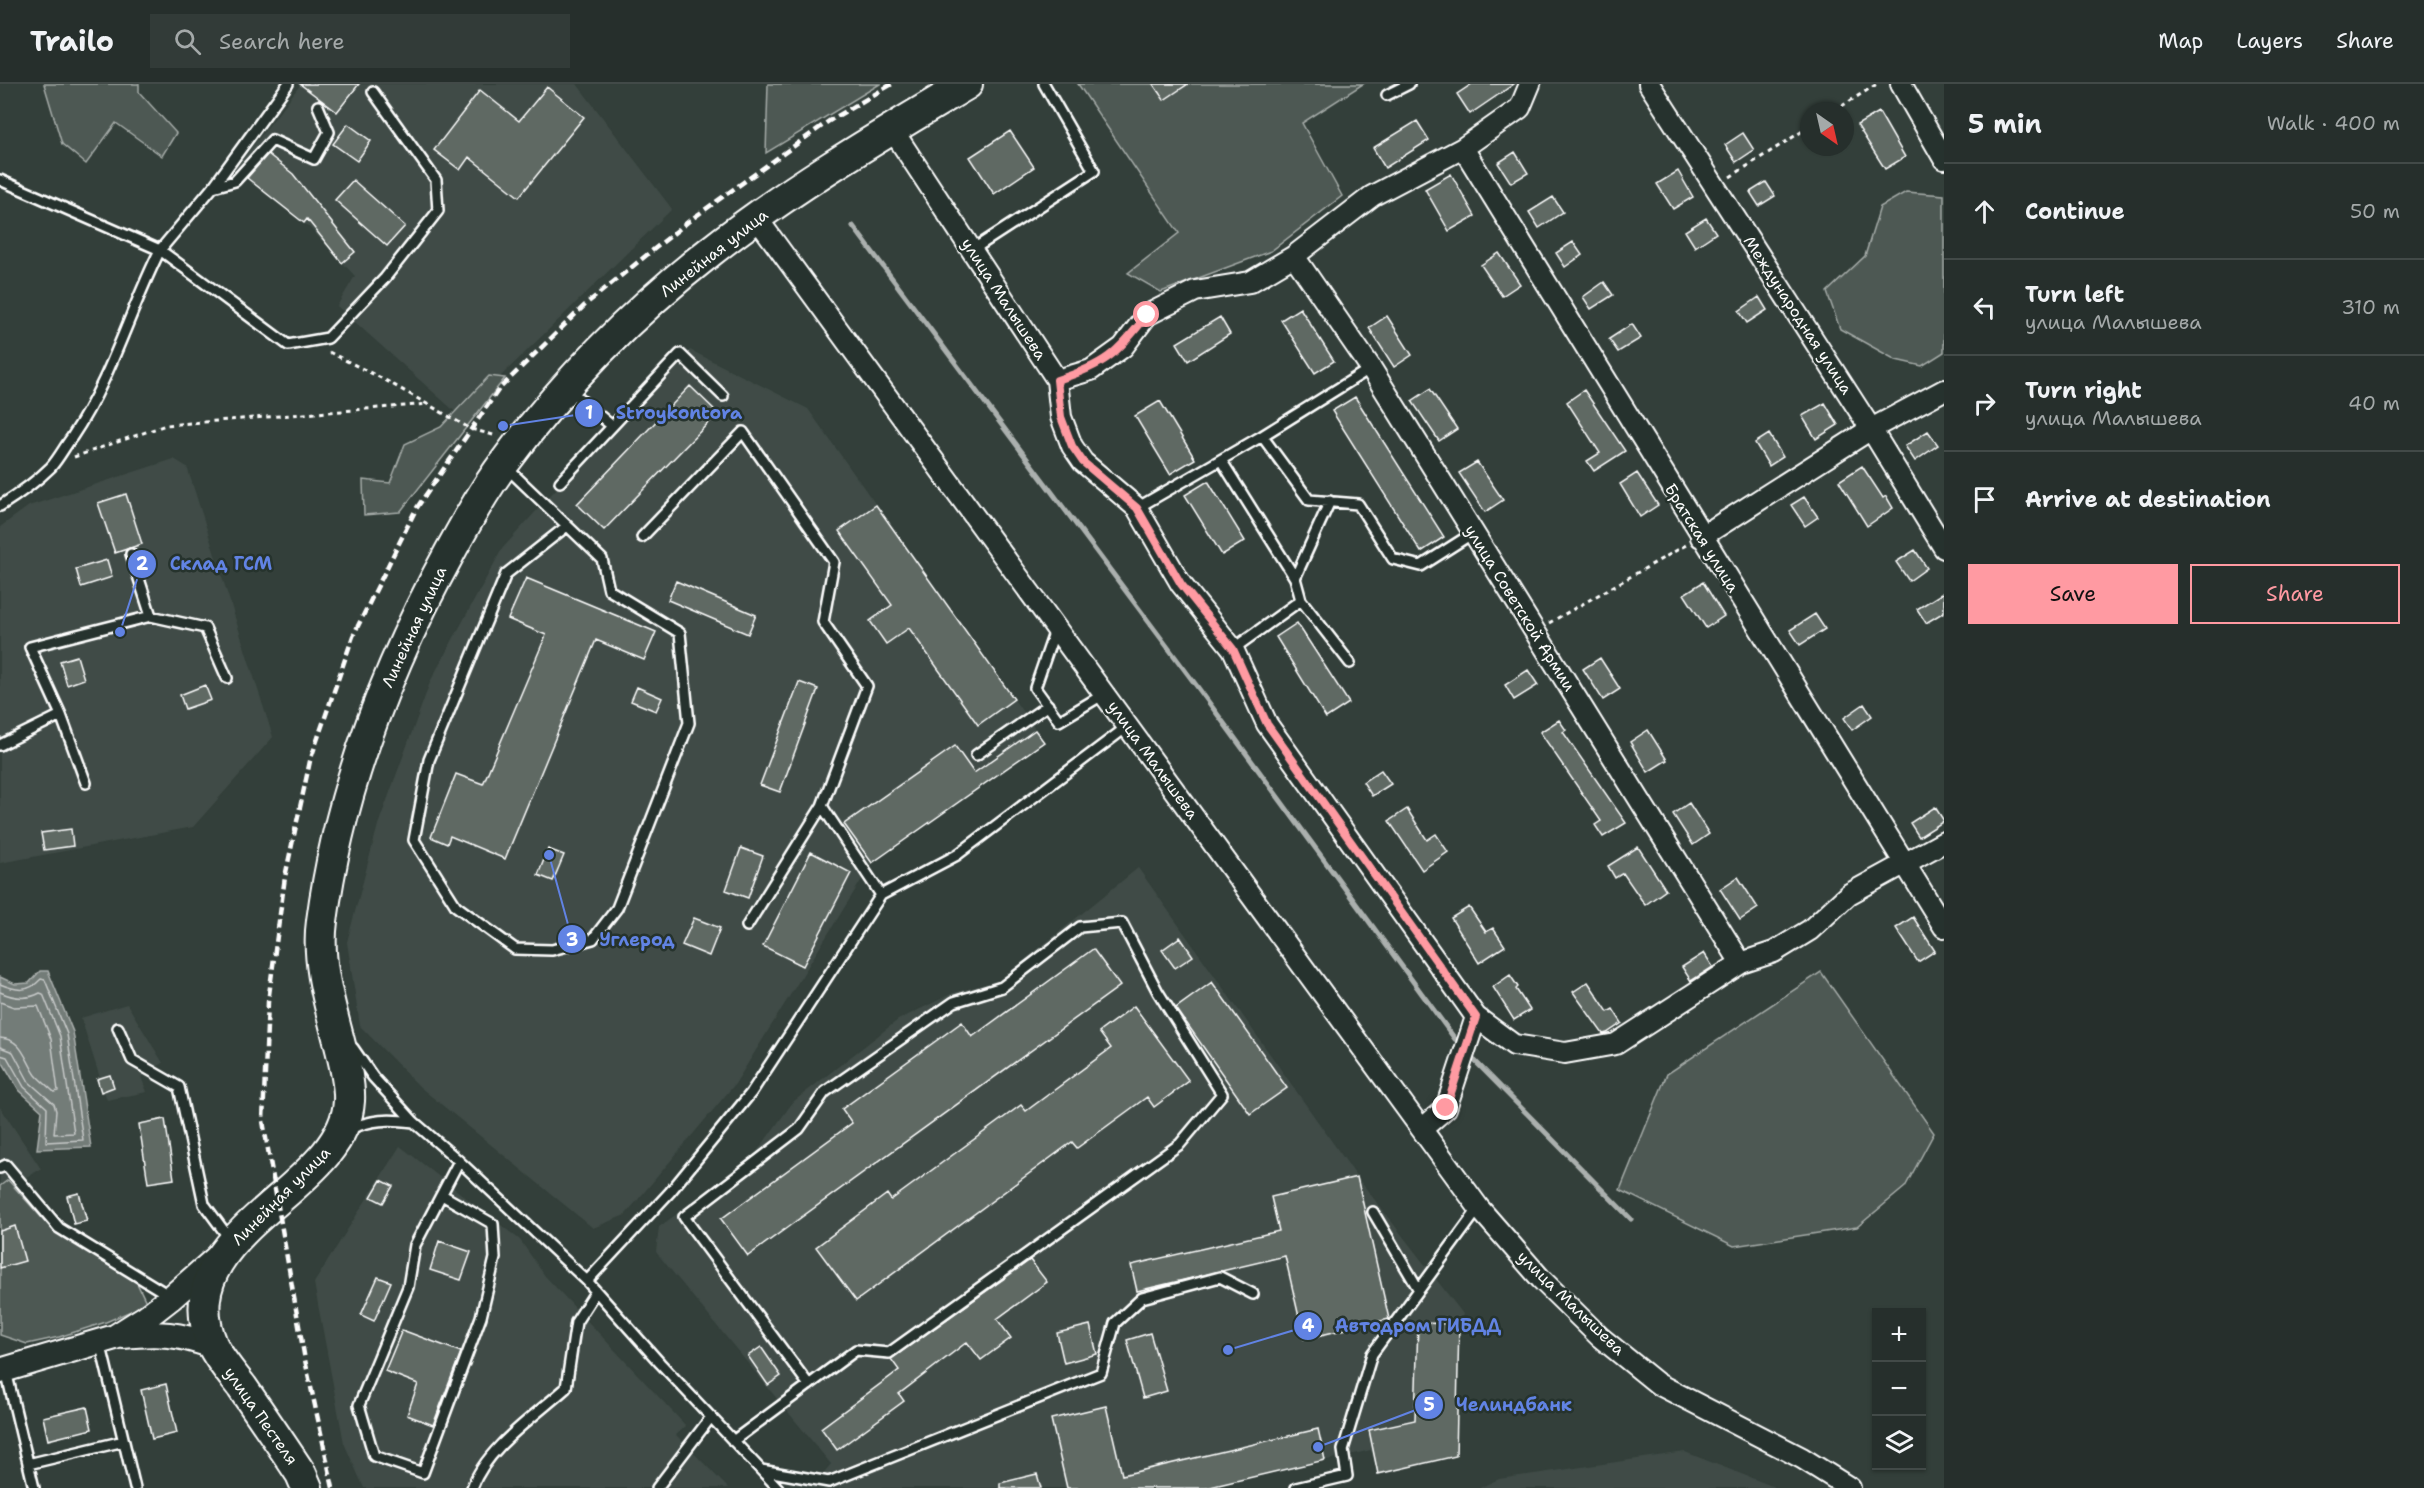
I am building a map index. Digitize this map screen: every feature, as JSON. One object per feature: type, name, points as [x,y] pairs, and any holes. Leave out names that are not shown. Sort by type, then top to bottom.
[{"type":"main road","name":"Линейная улица","points":[[213,1346],[206,1318],[207,1293],[215,1270],[232,1243],[262,1212],[315,1165],[342,1132],[349,1101],[344,1064],[324,980],[321,925],[332,865],[357,768],[393,668],[428,592],[470,516],[512,453],[603,346],[709,252],[756,217],[892,129],[967,84]]},
{"type":"main road","name":"улица Пестеля","points":[[213,1346],[301,1474],[307,1488]]},
{"type":"street","points":[[1057,380],[1090,370],[1123,347],[1147,315],[1195,291],[1250,282],[1294,256],[1372,196],[1463,148],[1520,108],[1530,84]]},
{"type":"street","name":"Международная улица","points":[[1649,84],[1871,429],[1944,548]]},
{"type":"street","points":[[1901,84],[1944,159]]},
{"type":"street","name":"улица Малышева","points":[[892,129],[1057,380],[1061,417],[1072,446],[1083,462],[1137,508],[1181,584],[1233,649],[1267,724],[1476,1017],[1514,1045],[1565,1053],[1616,1044],[1741,963],[1774,952],[1810,930],[1849,894],[1944,842]]},
{"type":"street","name":"Братская улица","points":[[1463,148],[1701,537],[1944,927]]},
{"type":"street","name":"улица Малышева","points":[[756,217],[1479,1208],[1541,1279],[1583,1320],[1658,1384],[1802,1458],[1850,1488]]},
{"type":"street","name":"улица Советской Армии","points":[[1294,256],[1371,368],[1741,963]]},
{"type":"street","points":[[1701,537],[1871,429],[1944,390]]},
{"type":"street","points":[[1422,1129],[1446,1108],[1476,1017]]},
{"type":"street","points":[[107,1339],[145,1318],[232,1243]]},
{"type":"street","points":[[3,1370],[107,1339],[155,1332],[187,1337],[213,1346]]},
{"type":"lane","points":[[0,506],[26,489],[52,465],[81,423],[110,368],[144,281],[160,250],[213,187],[288,84]]},
{"type":"lane","points":[[972,250],[1094,171],[1044,84]]},
{"type":"lane","points":[[1387,95],[1409,84]]},
{"type":"lane","points":[[0,180],[160,250],[288,345],[328,338],[385,278],[438,210],[436,180],[373,92]]},
{"type":"lane","points":[[213,187],[235,181],[272,140],[315,159],[329,132],[318,106]]},
{"type":"lane","points":[[560,482],[680,354],[723,396]]},
{"type":"lane","points":[[1137,508],[1262,436],[1371,368]]},
{"type":"lane","points":[[566,387],[612,426]]},
{"type":"lane","points":[[642,537],[742,432],[834,562],[823,622],[867,686],[822,806],[747,926]]},
{"type":"lane","points":[[1262,436],[1309,500],[1358,504],[1393,559],[1421,566],[1473,533]]},
{"type":"lane","points":[[512,453],[567,526],[602,559],[609,590],[680,633],[689,723],[616,908],[593,939],[552,950],[515,949],[456,906],[414,840],[429,760],[506,574],[567,526]]},
{"type":"lane","points":[[1221,460],[1295,578],[1301,600],[1350,663]]},
{"type":"lane","points":[[1295,578],[1330,501]]},
{"type":"lane","points":[[131,554],[151,616]]},
{"type":"lane","points":[[1233,649],[1301,600]]},
{"type":"lane","points":[[86,783],[61,715],[30,648],[151,616],[205,628],[227,678]]},
{"type":"lane","points":[[1056,628],[1035,688],[1059,721],[1104,694]]},
{"type":"lane","points":[[976,755],[1048,705]]},
{"type":"lane","points":[[0,745],[61,715]]},
{"type":"lane","points":[[587,1281],[670,1192],[750,1093],[881,896],[957,855],[1128,726]]},
{"type":"lane","points":[[822,806],[881,896]]},
{"type":"lane","points":[[733,1441],[809,1385],[856,1350],[890,1353],[1180,1144],[1222,1094],[1158,992],[1122,923],[1080,927],[1002,987],[954,1002],[825,1092],[799,1129],[684,1217],[809,1385]]},
{"type":"lane","points":[[334,1021],[373,1077],[414,1122],[587,1281],[778,1488]]},
{"type":"lane","points":[[118,1028],[132,1060],[179,1087],[204,1203],[232,1243]]},
{"type":"lane","points":[[342,1132],[365,1122],[385,1119],[414,1122]]},
{"type":"lane","points":[[0,1156],[3,1167],[59,1228],[172,1297]]},
{"type":"lane","points":[[442,1195],[493,1224],[495,1258],[481,1317],[423,1473],[374,1456],[359,1405],[408,1287],[415,1245],[459,1161]]},
{"type":"lane","points":[[1296,1488],[1347,1476],[1343,1450],[1372,1354],[1479,1208]]},
{"type":"lane","points":[[1373,1212],[1419,1290]]},
{"type":"lane","points":[[761,1470],[828,1482],[1101,1373],[1115,1323],[1142,1298],[1220,1277],[1253,1294]]},
{"type":"lane","points":[[472,1488],[477,1473],[500,1446],[566,1388],[576,1322],[596,1291]]},
{"type":"lane","points":[[107,1339],[124,1441],[135,1488]]},
{"type":"lane","points":[[3,1370],[34,1488]]},
{"type":"lane","points":[[657,1488],[711,1417]]},
{"type":"lane","points":[[28,1464],[124,1441]]},
{"type":"path","points":[[1848,102],[1876,84]]},
{"type":"path","points":[[1716,186],[1800,133]]},
{"type":"path","points":[[308,341],[429,404],[512,453]]},
{"type":"path","points":[[52,465],[166,425],[429,404]]},
{"type":"path","points":[[1534,631],[1701,537]]},
{"type":"shaded area","points":[[44,84],[139,84],[139,92],[176,133],[162,156],[116,123],[86,164],[62,144]]},
{"type":"shaded area","points":[[301,84],[577,84],[672,209],[460,416],[337,306],[355,276],[309,227],[236,168]]},
{"type":"shaded area","points":[[768,84],[880,84],[766,153]]},
{"type":"shaded area","points":[[1078,84],[1363,84],[1302,123],[1342,196],[1271,251],[1161,292],[1128,273],[1179,233]]},
{"type":"shaded area","points":[[1906,192],[1944,195],[1944,352],[1922,366],[1896,360],[1840,329],[1827,292],[1865,256],[1880,207]]},
{"type":"shaded area","points":[[690,350],[808,409],[1044,742],[872,863],[735,1084],[625,1215],[593,1228],[420,1087],[360,1026],[347,942],[378,825],[431,680],[502,549],[557,488]]},
{"type":"shaded area","points":[[489,376],[505,378],[400,512],[364,515],[363,480],[390,483],[405,444],[441,427]]},
{"type":"shaded area","points":[[174,459],[187,467],[273,737],[193,827],[0,863],[0,527],[29,506]]},
{"type":"shaded area","points":[[1138,868],[1357,1177],[1463,1314],[1459,1324],[1456,1456],[1378,1474],[1371,1450],[1206,1488],[811,1488],[831,1464],[656,1252],[659,1227],[751,1160],[793,1102],[898,1020],[953,993],[1000,980]]},
{"type":"shaded area","points":[[1821,972],[1934,1133],[1905,1187],[1857,1227],[1734,1246],[1620,1190],[1667,1074]]},
{"type":"shaded area","points":[[127,1004],[163,1063],[141,1077],[147,1092],[107,1100],[81,1018]]},
{"type":"shaded area","points":[[0,1107],[41,1169],[0,1191]]},
{"type":"shaded area","points":[[400,1146],[520,1240],[545,1276],[686,1426],[676,1435],[728,1488],[364,1488],[344,1443],[314,1283]]},
{"type":"shaded area","points":[[8,1180],[49,1226],[135,1279],[147,1304],[106,1322],[59,1337],[27,1344],[0,1335],[0,1186]]},
{"type":"shaded area","points":[[1685,1452],[1777,1488],[1479,1488],[1499,1479]]},
{"type":"water","points":[[40,971],[48,971],[73,1032],[91,1147],[37,1149],[42,1111],[19,1090],[0,1058],[0,977],[15,984],[29,983]]},
{"type":"building","points":[[300,84],[359,84],[337,112]]},
{"type":"building","points":[[1153,84],[1188,84],[1164,100]]},
{"type":"building","points":[[1472,84],[1514,84],[1470,114],[1457,94]]},
{"type":"building","points":[[547,87],[584,117],[519,197],[469,157],[460,170],[434,150],[480,90],[519,121]]},
{"type":"building","points":[[1879,112],[1905,157],[1885,169],[1857,125]]},
{"type":"building","points":[[1417,121],[1429,140],[1385,168],[1373,148]]},
{"type":"building","points":[[348,124],[371,141],[357,161],[333,144]]},
{"type":"building","points":[[1010,131],[1034,167],[994,194],[970,157]]},
{"type":"building","points":[[1743,133],[1754,150],[1736,162],[1725,145]]},
{"type":"building","points":[[1515,152],[1528,173],[1511,183],[1498,163]]},
{"type":"building","points":[[268,154],[293,174],[355,252],[342,263],[307,219],[304,223],[247,178]]},
{"type":"building","points":[[1678,171],[1693,197],[1673,209],[1657,184]]},
{"type":"building","points":[[1451,174],[1475,216],[1449,231],[1425,189]]},
{"type":"building","points":[[353,180],[405,226],[387,246],[335,200]]},
{"type":"building","points":[[1766,182],[1775,196],[1759,206],[1750,192]]},
{"type":"building","points":[[1553,197],[1563,212],[1539,228],[1529,212]]},
{"type":"building","points":[[1706,218],[1716,233],[1695,247],[1685,231]]},
{"type":"building","points":[[1573,242],[1582,255],[1565,267],[1556,253]]},
{"type":"building","points":[[1499,253],[1520,284],[1502,296],[1481,265]]},
{"type":"building","points":[[1604,282],[1613,295],[1591,309],[1583,297]]},
{"type":"building","points":[[1759,297],[1767,310],[1747,323],[1739,311]]},
{"type":"building","points":[[1300,308],[1334,361],[1315,373],[1281,320]]},
{"type":"building","points":[[1387,316],[1412,355],[1394,367],[1369,328]]},
{"type":"building","points":[[1220,317],[1230,334],[1188,361],[1177,343]]},
{"type":"building","points":[[1632,324],[1641,338],[1618,352],[1609,339]]},
{"type":"building","points":[[690,386],[718,413],[604,530],[577,504]]},
{"type":"building","points":[[1430,389],[1457,429],[1439,441],[1412,401]]},
{"type":"building","points":[[1584,390],[1625,451],[1594,471],[1587,461],[1600,453],[1567,402]]},
{"type":"building","points":[[1355,397],[1444,537],[1421,552],[1332,411]]},
{"type":"building","points":[[1160,401],[1195,459],[1170,474],[1135,416]]},
{"type":"building","points":[[1825,403],[1838,425],[1816,439],[1802,416]]},
{"type":"building","points":[[1928,431],[1938,445],[1915,461],[1905,446]]},
{"type":"building","points":[[1769,434],[1783,457],[1769,466],[1755,443]]},
{"type":"building","points":[[1477,462],[1503,500],[1485,512],[1459,473]]},
{"type":"building","points":[[1862,466],[1883,498],[1886,496],[1893,508],[1867,526],[1839,481]]},
{"type":"building","points":[[1637,473],[1658,505],[1640,517],[1620,484]]},
{"type":"building","points":[[1208,481],[1245,541],[1222,555],[1185,495]]},
{"type":"building","points":[[126,494],[142,544],[115,553],[98,503]]},
{"type":"building","points":[[1804,497],[1818,517],[1805,526],[1791,505]]},
{"type":"building","points":[[876,505],[1014,699],[978,725],[909,628],[886,644],[870,621],[892,605],[839,531]]},
{"type":"building","points":[[1915,550],[1927,568],[1909,581],[1896,562]]},
{"type":"building","points":[[107,560],[112,577],[81,587],[76,569]]},
{"type":"building","points":[[526,578],[656,632],[644,660],[596,640],[505,859],[450,836],[447,844],[431,837],[456,774],[483,784],[546,635],[508,619]]},
{"type":"building","points":[[676,581],[756,615],[748,634],[668,600]]},
{"type":"building","points":[[1703,582],[1724,616],[1706,628],[1684,594]]},
{"type":"building","points":[[1944,592],[1944,612],[1926,623],[1917,609]]},
{"type":"building","points":[[1815,614],[1825,629],[1800,645],[1790,630]]},
{"type":"building","points":[[1297,623],[1349,703],[1326,718],[1276,637]]},
{"type":"building","points":[[77,656],[84,679],[67,685],[60,661]]},
{"type":"building","points":[[1600,658],[1620,689],[1603,700],[1583,669]]},
{"type":"building","points":[[1528,670],[1538,685],[1514,700],[1505,685]]},
{"type":"building","points":[[799,682],[818,689],[780,792],[760,785]]},
{"type":"building","points":[[205,685],[211,700],[185,709],[180,695]]},
{"type":"building","points":[[637,687],[662,698],[656,711],[631,701]]},
{"type":"building","points":[[1864,704],[1872,716],[1852,730],[1844,718]]},
{"type":"building","points":[[1559,720],[1566,730],[1563,732],[1626,823],[1603,837],[1595,825],[1601,821],[1540,732]]},
{"type":"building","points":[[1035,730],[1044,742],[872,863],[844,824],[955,746],[974,773]]},
{"type":"building","points":[[1648,730],[1667,760],[1648,772],[1630,742]]},
{"type":"building","points":[[1381,770],[1391,784],[1372,796],[1363,782]]},
{"type":"building","points":[[1689,803],[1709,834],[1693,845],[1673,814]]},
{"type":"building","points":[[1935,807],[1944,821],[1919,837],[1910,823]]},
{"type":"building","points":[[1407,809],[1427,840],[1436,834],[1448,852],[1422,870],[1389,821]]},
{"type":"building","points":[[71,829],[73,846],[44,850],[41,833]]},
{"type":"building","points":[[1638,847],[1666,890],[1645,905],[1623,873],[1615,878],[1608,866]]},
{"type":"building","points":[[741,848],[763,856],[748,898],[726,890]]},
{"type":"building","points":[[548,849],[564,855],[553,881],[538,875]]},
{"type":"building","points":[[811,852],[851,873],[803,966],[763,946]]},
{"type":"building","points":[[1738,877],[1758,908],[1740,920],[1720,889]]},
{"type":"building","points":[[1469,907],[1486,932],[1493,928],[1505,946],[1479,963],[1451,918]]},
{"type":"building","points":[[1913,917],[1935,951],[1918,962],[1896,928]]},
{"type":"building","points":[[694,918],[720,928],[709,956],[682,945]]},
{"type":"building","points":[[1180,937],[1193,956],[1175,968],[1162,950]]},
{"type":"building","points":[[1093,949],[1120,986],[748,1256],[721,1219],[852,1123],[842,1109],[962,1022],[972,1037]]},
{"type":"building","points":[[1704,953],[1713,967],[1691,981],[1682,967]]},
{"type":"building","points":[[1510,975],[1530,1010],[1514,1020],[1493,987]]},
{"type":"building","points":[[1212,982],[1287,1088],[1250,1114],[1176,1008]]},
{"type":"building","points":[[1588,982],[1608,1012],[1613,1009],[1622,1023],[1607,1033],[1603,1034],[1573,992]]},
{"type":"building","points":[[1134,1006],[1189,1081],[1154,1107],[1147,1097],[1077,1148],[1072,1142],[856,1301],[816,1247],[887,1194],[891,1200],[1021,1105],[1026,1111],[1111,1048],[1099,1032]]},
{"type":"building","points":[[110,1075],[114,1087],[101,1092],[97,1079]]},
{"type":"building","points":[[165,1119],[174,1179],[148,1183],[139,1124]]},
{"type":"building","points":[[1357,1177],[1389,1319],[1304,1339],[1285,1256],[1137,1291],[1131,1265],[1279,1231],[1271,1197]]},
{"type":"building","points":[[381,1180],[393,1186],[383,1203],[371,1197]]},
{"type":"building","points":[[79,1193],[87,1221],[74,1224],[67,1196]]},
{"type":"building","points":[[15,1226],[25,1261],[0,1268],[0,1231]]},
{"type":"building","points":[[439,1241],[471,1252],[461,1280],[430,1270]]},
{"type":"building","points":[[1030,1260],[1047,1282],[997,1319],[1011,1338],[981,1360],[967,1342],[899,1394],[904,1401],[837,1450],[821,1428],[899,1370],[891,1359]]},
{"type":"building","points":[[378,1277],[391,1282],[374,1321],[361,1315]]},
{"type":"building","points":[[1418,1323],[1459,1324],[1456,1456],[1378,1474],[1369,1430],[1415,1420]]},
{"type":"building","points":[[1090,1325],[1097,1354],[1064,1363],[1057,1333]]},
{"type":"building","points":[[402,1330],[461,1352],[433,1425],[407,1415],[418,1384],[385,1371]]},
{"type":"building","points":[[1150,1333],[1167,1391],[1143,1398],[1127,1340]]},
{"type":"building","points":[[761,1347],[781,1376],[768,1385],[748,1356]]},
{"type":"building","points":[[166,1384],[177,1433],[152,1439],[141,1390]]},
{"type":"building","points":[[1106,1406],[1122,1475],[1318,1429],[1325,1460],[1206,1488],[1067,1488],[1051,1419]]},
{"type":"building","points":[[87,1407],[92,1429],[48,1440],[43,1417]]},
{"type":"building","points":[[1037,1474],[1041,1488],[1000,1488],[1000,1483]]},
{"type":"waterway","points":[[853,226],[1196,685],[1455,1039]]},
{"type":"waterway","points":[[1475,1061],[1631,1219]]},
{"type":"railway","points":[[333,1488],[305,1360],[263,1121],[268,1002],[285,877],[310,761],[353,636],[416,509],[499,389],[586,304],[689,221],[829,121],[892,84]]},
{"type":"place","name":"Stroykontora","points":[[503,426]]},
{"type":"place","name":"Склад ГСМ","points":[[120,632]]},
{"type":"place","name":"Углерод","points":[[549,855]]},
{"type":"place","name":"Автодром ГИБДД","points":[[1228,1350]]},
{"type":"place","name":"Челиндбанк","points":[[1318,1447]]},
{"type":"route","points":[[1147,315],[1123,347],[1090,370],[1057,380],[1061,417],[1072,446],[1083,462],[1137,508],[1181,584],[1233,649],[1267,724],[1476,1017],[1446,1108]]}]
